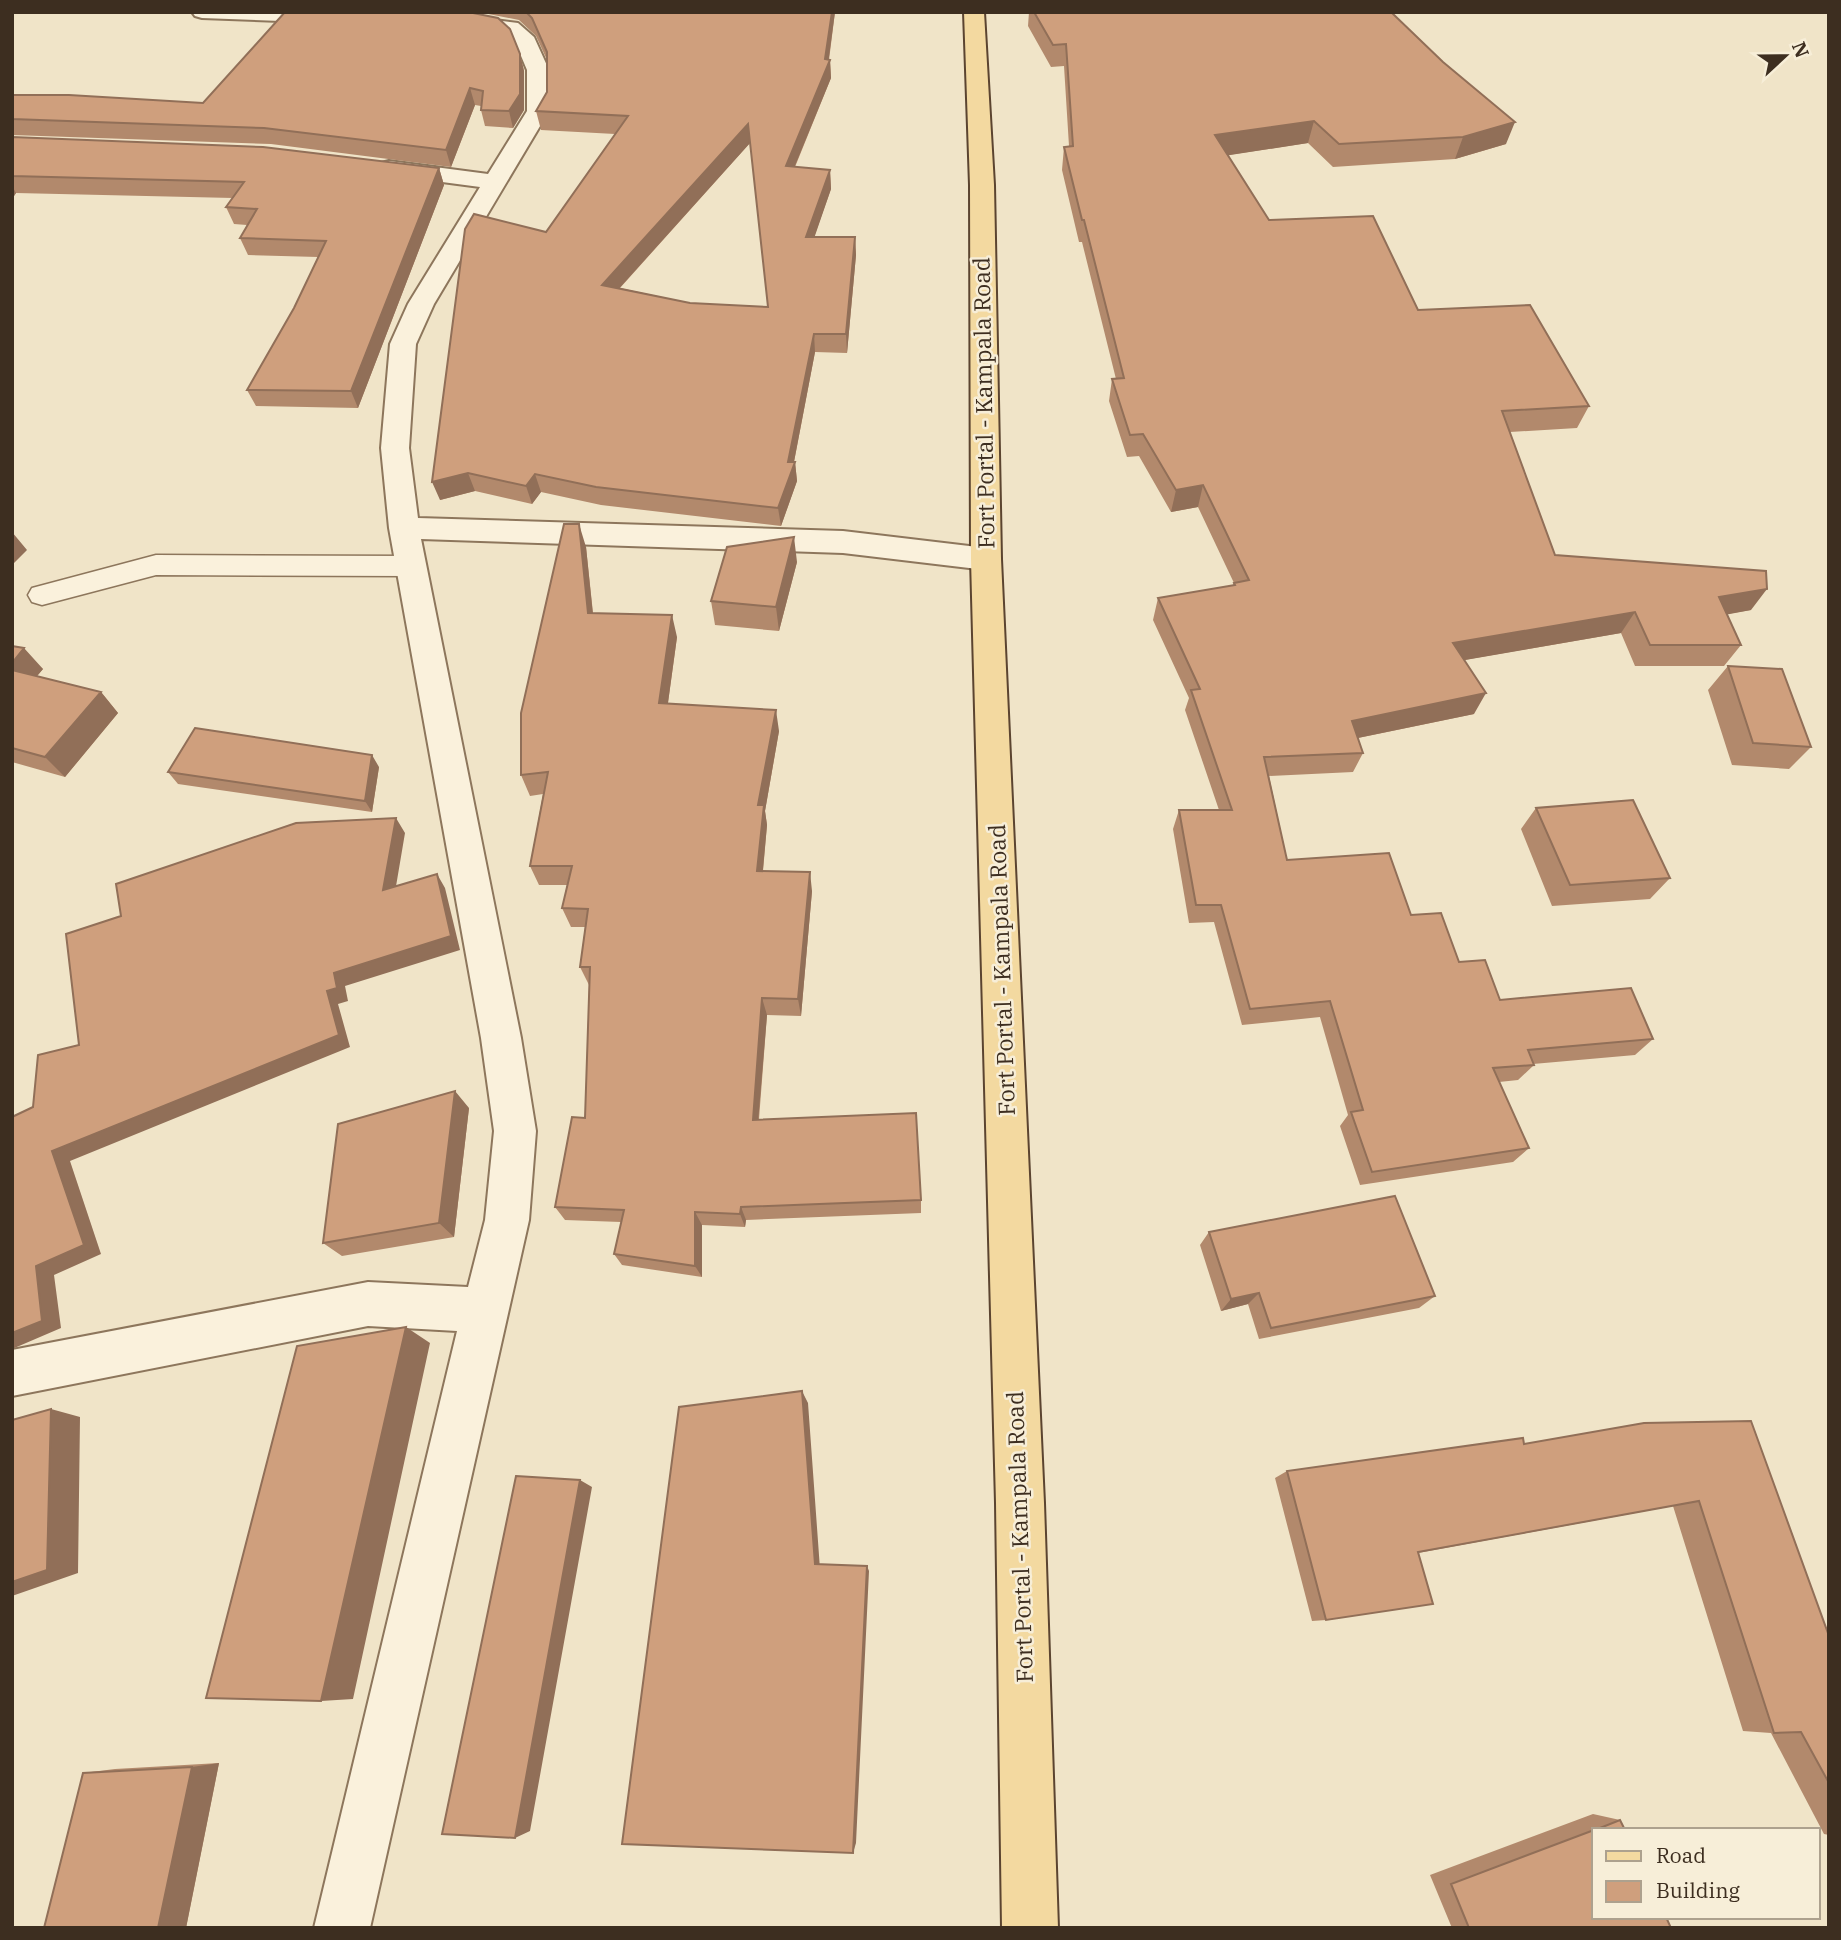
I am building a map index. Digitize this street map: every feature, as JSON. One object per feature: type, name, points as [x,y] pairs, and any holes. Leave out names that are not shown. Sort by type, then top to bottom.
[{"type":"main road","name":"Fort Portal - Kampala Road","points":[[974,12],[982,185],[986,559],[1019,1476],[1030,1928]]},
{"type":"street","points":[[202,12],[368,18]]},
{"type":"street","points":[[342,1928],[484,1310],[508,1220],[515,1131],[501,1038],[404,528],[395,448],[403,344],[422,304],[538,111],[538,70],[514,20],[423,20]]},
{"type":"street","points":[[362,164],[495,182]]},
{"type":"street","points":[[404,528],[843,542],[986,559]]},
{"type":"street","points":[[12,1373],[368,1304],[484,1310]]},
{"type":"lane","points":[[42,595],[156,565],[411,566]]},
{"type":"building","points":[[285,12],[443,12],[473,13],[498,18],[510,29],[520,54],[520,94],[509,111],[481,110],[483,91],[470,88],[446,150],[264,128],[12,119],[12,95],[69,95],[203,103]]},
{"type":"building","points":[[526,12],[832,12],[825,59],[830,60],[786,166],[830,170],[806,237],[855,237],[846,334],[814,334],[788,462],[795,462],[778,508],[596,487],[535,474],[526,486],[468,473],[432,482],[465,229],[474,214],[546,232],[628,116],[536,111],[547,92],[547,52],[532,18]],"holes":[[[748,124],[768,307],[690,303],[602,285]]]},
{"type":"building","points":[[1034,12],[1391,12],[1443,62],[1515,122],[1463,137],[1339,144],[1314,121],[1215,135],[1269,220],[1373,216],[1418,310],[1530,305],[1589,406],[1502,411],[1555,555],[1766,571],[1767,589],[1719,597],[1741,645],[1650,645],[1635,612],[1453,643],[1486,693],[1352,721],[1363,753],[1264,757],[1287,860],[1389,853],[1411,915],[1441,913],[1459,962],[1485,960],[1500,1000],[1631,988],[1653,1039],[1528,1050],[1534,1065],[1493,1068],[1529,1148],[1372,1172],[1351,1112],[1363,1110],[1330,1001],[1250,1009],[1221,905],[1196,905],[1179,810],[1232,810],[1191,690],[1200,689],[1158,598],[1235,585],[1234,583],[1249,580],[1203,485],[1176,490],[1143,434],[1130,435],[1112,379],[1124,378],[1064,147],[1073,146],[1066,44],[1053,45]]},
{"type":"building","points":[[12,137],[263,147],[439,168],[351,391],[247,390],[294,308],[326,241],[240,238],[257,209],[226,207],[244,182],[12,176]]},
{"type":"building","points":[[564,524],[579,524],[588,613],[672,615],[659,703],[776,710],[758,805],[764,805],[757,871],[810,872],[798,999],[762,998],[753,1120],[916,1113],[921,1200],[741,1207],[740,1214],[695,1212],[695,1266],[614,1254],[624,1210],[555,1207],[572,1117],[585,1118],[590,967],[580,967],[588,909],[562,908],[572,866],[530,866],[548,772],[521,775],[521,713]]},
{"type":"building","points":[[794,537],[776,607],[711,601],[727,547]]},
{"type":"building","points":[[12,646],[24,648],[12,663]]},
{"type":"building","points":[[1728,666],[1782,669],[1811,747],[1753,743]]},
{"type":"building","points":[[12,670],[101,692],[45,757],[12,748]]},
{"type":"building","points":[[195,728],[372,755],[365,801],[168,772]]},
{"type":"building","points":[[1633,800],[1670,878],[1570,885],[1536,808]]},
{"type":"building","points":[[396,818],[383,890],[437,874],[451,936],[334,973],[337,988],[327,991],[339,1035],[52,1151],[84,1245],[36,1266],[42,1321],[12,1333],[12,1117],[33,1107],[38,1055],[79,1045],[66,934],[121,916],[116,884],[296,823]]},
{"type":"building","points":[[455,1091],[439,1223],[323,1243],[338,1124]]},
{"type":"building","points":[[1395,1196],[1435,1296],[1271,1328],[1259,1293],[1231,1299],[1209,1232]]},
{"type":"building","points":[[406,1327],[321,1701],[206,1698],[297,1346]]},
{"type":"building","points":[[802,1391],[815,1564],[867,1566],[853,1853],[622,1844],[679,1407]]},
{"type":"building","points":[[51,1409],[47,1570],[12,1582],[12,1420]]},
{"type":"building","points":[[1751,1421],[1829,1636],[1829,1783],[1801,1732],[1774,1733],[1699,1501],[1418,1552],[1433,1604],[1326,1620],[1287,1471],[1523,1438],[1524,1444],[1644,1423]]},
{"type":"building","points":[[516,1476],[580,1480],[515,1838],[442,1834]]},
{"type":"building","points":[[192,1767],[158,1928],[44,1928],[83,1773]]},
{"type":"building","points":[[1620,1820],[1624,1828],[1600,1828]]},
{"type":"building","points":[[1592,1831],[1592,1919],[1667,1919],[1671,1928],[1469,1928],[1451,1884]]}]
